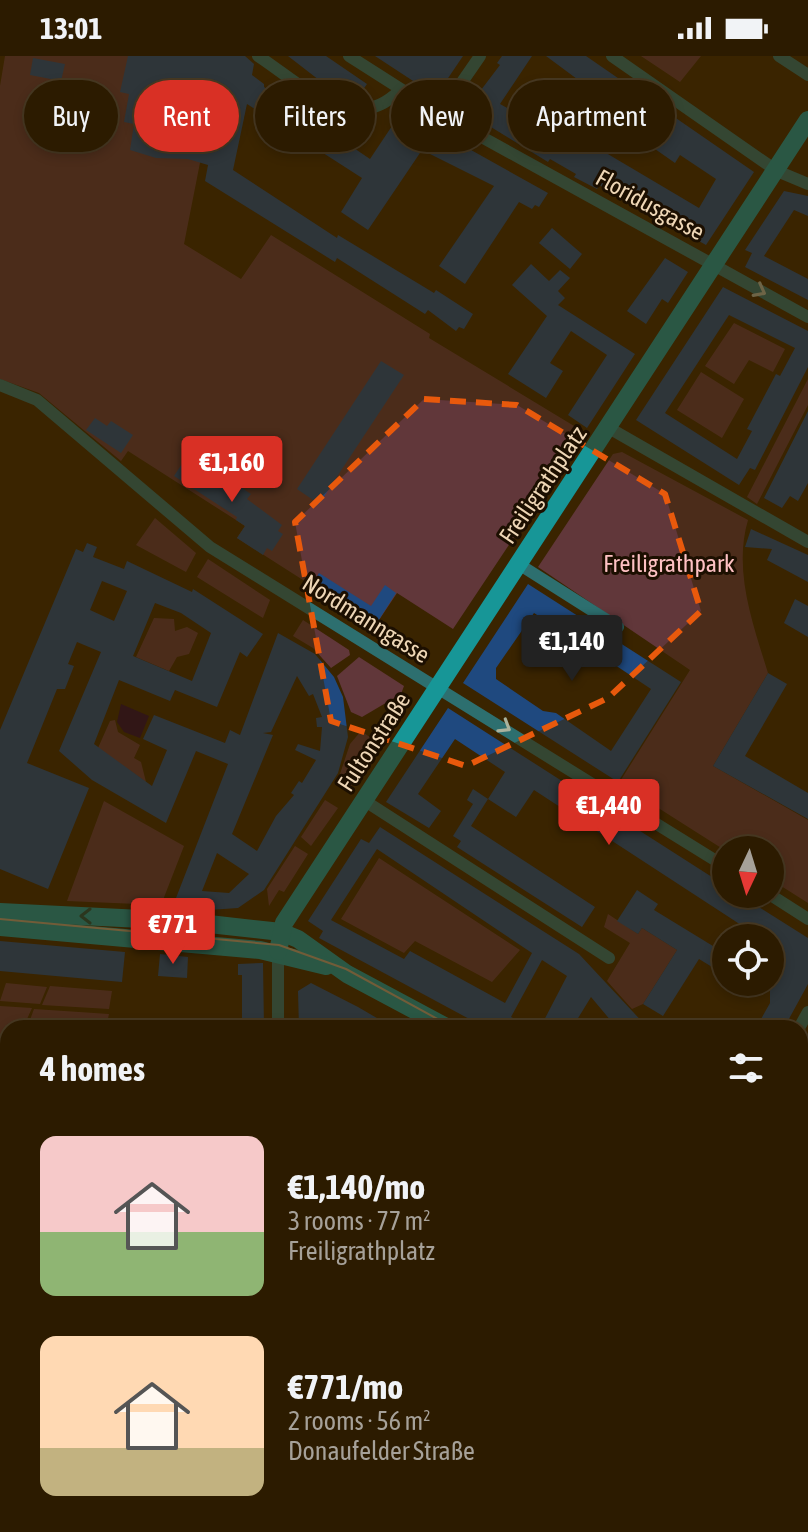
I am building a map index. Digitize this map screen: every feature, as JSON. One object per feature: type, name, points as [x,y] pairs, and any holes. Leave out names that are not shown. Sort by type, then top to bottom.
[{"type":"street","points":[[258,56],[343,109],[368,111],[391,99]]},
{"type":"street","name":"Floridusgasse","points":[[349,56],[391,85]]},
{"type":"street","points":[[463,80],[480,56]]},
{"type":"street","points":[[612,56],[777,171],[808,184]]},
{"type":"street","points":[[779,56],[808,75]]},
{"type":"street","points":[[609,428],[808,120]]},
{"type":"street","name":"Floridusgasse","points":[[492,142],[808,317]]},
{"type":"street","name":"Nordmanngasse","points":[[0,385],[37,400],[210,547],[437,690],[458,697],[712,858]]},
{"type":"street","name":"Freiligrathplatz","points":[[618,627],[517,563],[609,428],[808,542]]},
{"type":"street","name":"Fultonstraße","points":[[279,945],[365,801],[517,563]]},
{"type":"street","points":[[365,801],[609,958]]},
{"type":"street","points":[[784,904],[808,919]]},
{"type":"street","points":[[0,912],[182,921],[279,945]]},
{"type":"street","points":[[0,927],[279,945],[298,939],[347,974],[433,1020]]},
{"type":"street","points":[[278,1020],[279,945]]},
{"type":"highlighted area","points":[[424,399],[517,405],[665,494],[701,611],[608,698],[466,766],[331,721],[295,522]]},
{"type":"green space","points":[[5,56],[221,56],[216,80],[134,80],[134,152],[202,152],[184,244],[241,279],[271,235],[430,334],[429,338],[584,432],[453,629],[397,593],[375,626],[237,538],[245,526],[236,520],[128,451],[121,461],[39,393],[0,379],[0,86]]},
{"type":"green space","points":[[641,56],[701,56],[680,82]]},
{"type":"green space","points":[[734,323],[785,349],[773,372],[749,360],[734,384],[705,366]]},
{"type":"green space","points":[[701,372],[744,399],[722,438],[677,410]]},
{"type":"green space","points":[[808,379],[808,405],[757,504],[747,497]]},
{"type":"green space","name":"Freiligrathpark","points":[[622,452],[748,520],[744,539],[744,578],[751,617],[768,673],[713,766],[808,820],[808,903],[784,888],[784,836],[712,836],[712,842],[619,783],[690,670],[538,567],[613,454]]},
{"type":"green space","points":[[155,518],[196,553],[186,572],[136,545]]},
{"type":"green space","points":[[208,559],[270,600],[263,618],[197,577]]},
{"type":"green space","points":[[154,618],[174,619],[175,631],[187,627],[198,633],[189,654],[177,657],[169,671],[136,657]]},
{"type":"green space","points":[[303,620],[349,650],[350,655],[331,668],[313,648],[293,636]]},
{"type":"green space","points":[[359,657],[404,686],[401,694],[362,717],[351,712],[337,676]]},
{"type":"green space","points":[[115,720],[118,732],[140,745],[134,758],[141,762],[146,782],[98,748],[110,721]]},
{"type":"green space","points":[[361,731],[380,744],[350,788],[338,780],[350,744]]},
{"type":"green space","points":[[325,800],[338,808],[311,846],[301,837]]},
{"type":"green space","points":[[104,801],[184,846],[161,905],[67,901]]},
{"type":"green space","points":[[295,846],[308,854],[284,892],[279,890],[269,906],[267,889]]},
{"type":"green space","points":[[379,858],[520,950],[492,982],[415,941],[404,953],[341,919]]},
{"type":"green space","points":[[608,914],[638,934],[642,928],[677,950],[643,1004],[632,1009],[607,981],[630,943],[604,927]]},
{"type":"green space","points":[[6,983],[47,987],[40,1004],[0,1001]]},
{"type":"green space","points":[[50,986],[112,991],[109,1009],[42,1005]]},
{"type":"green space","points":[[0,1006],[32,1008],[27,1020],[0,1020]]},
{"type":"green space","points":[[34,1009],[109,1014],[108,1020],[30,1020]]},
{"type":"shaded area","points":[[121,704],[149,716],[140,738],[124,732],[117,722]]},
{"type":"building","points":[[128,56],[245,56],[254,64],[252,75],[259,80],[255,80],[255,109],[247,104],[239,142],[239,80],[134,80],[134,124],[124,122],[129,94],[120,92]]},
{"type":"building","points":[[288,56],[326,56],[361,80],[319,80]]},
{"type":"building","points":[[375,56],[463,56],[447,80],[412,80]]},
{"type":"building","points":[[502,56],[532,56],[516,80],[508,80],[508,92],[500,104],[508,108],[508,137],[492,128],[492,80],[489,80],[500,65],[497,63]]},
{"type":"building","points":[[546,56],[586,56],[621,80],[576,80]]},
{"type":"building","points":[[33,58],[65,64],[61,80],[30,75]]},
{"type":"building","points":[[675,117],[754,172],[706,245],[599,185],[597,189],[574,177],[576,174],[550,159],[548,162],[532,152],[604,152],[699,208],[716,179],[680,155],[675,163],[659,152],[675,152]]},
{"type":"building","points":[[134,124],[134,151],[130,150]]},
{"type":"building","points":[[391,128],[391,152],[421,152],[368,230],[341,212],[362,178],[322,152],[360,152],[370,159]]},
{"type":"building","points":[[136,152],[237,152],[233,170],[337,238],[338,235],[473,314],[464,329],[459,327],[456,331],[428,310],[425,314],[337,258],[335,262],[205,181],[208,165],[188,159],[156,158]]},
{"type":"building","points":[[426,152],[475,152],[548,193],[539,207],[535,205],[532,209],[519,202],[465,284],[439,266],[494,186]]},
{"type":"building","points":[[784,191],[808,196],[808,216],[794,210],[764,256],[808,279],[808,300],[745,267],[752,253],[745,250]]},
{"type":"building","points":[[552,228],[582,254],[570,269],[539,243]]},
{"type":"building","points":[[665,258],[688,272],[668,303],[662,299],[646,324],[627,311]]},
{"type":"building","points":[[531,264],[549,281],[560,270],[570,278],[558,291],[565,298],[558,305],[635,354],[587,428],[568,415],[607,355],[571,331],[550,363],[563,371],[546,398],[508,374],[547,316],[512,285]]},
{"type":"building","points":[[723,287],[808,331],[808,367],[755,470],[750,468],[739,485],[636,420]],"holes":[[[729,315],[795,348],[780,376],[776,374],[747,429],[752,431],[737,459],[665,413]]]},
{"type":"building","points":[[381,361],[404,375],[319,504],[297,489]]},
{"type":"building","points":[[808,411],[808,483],[798,501],[790,496],[782,508],[764,498]]},
{"type":"building","points":[[95,418],[107,426],[111,421],[133,435],[121,453],[86,430]]},
{"type":"building","points":[[189,453],[251,494],[247,499],[282,525],[278,531],[283,534],[272,551],[267,548],[263,555],[237,538],[245,526],[236,520],[237,517],[174,476]]},
{"type":"building","points":[[751,529],[808,555],[808,582],[767,560],[772,549],[745,547]]},
{"type":"building","points":[[87,543],[97,547],[93,557],[124,569],[127,561],[192,592],[193,589],[263,634],[247,657],[240,652],[217,707],[175,690],[170,701],[119,680],[94,744],[152,786],[167,750],[143,739],[154,715],[225,743],[230,730],[240,735],[278,633],[315,654],[334,677],[343,697],[348,737],[338,773],[264,890],[238,908],[209,910],[194,904],[194,900],[176,898],[228,764],[196,751],[166,823],[92,780],[59,751],[101,652],[77,642],[68,664],[74,666],[65,689],[57,689],[27,763],[89,788],[48,889],[0,869],[0,730],[76,549],[83,552]],"holes":[[[102,581],[127,591],[114,621],[90,610]],[[155,603],[181,613],[211,633],[192,681],[133,656]],[[297,676],[309,696],[313,694],[322,717],[316,718],[317,727],[322,727],[320,751],[298,744],[295,750],[316,760],[302,783],[299,781],[291,793],[294,795],[276,816],[257,851],[232,834],[273,735],[263,733],[271,732]],[[217,853],[249,874],[229,893],[202,891]]]},
{"type":"building","points":[[319,573],[371,606],[385,585],[396,593],[375,626],[311,586]]},
{"type":"building","points":[[528,584],[681,682],[618,782],[463,683]],"holes":[[[534,613],[593,651],[594,659],[606,659],[651,689],[611,751],[556,713],[543,711],[496,679],[496,668]]]},
{"type":"building","points":[[795,599],[808,606],[808,637],[784,623]]},
{"type":"building","points":[[768,673],[787,684],[745,756],[808,793],[808,819],[713,766]]},
{"type":"building","points":[[448,708],[712,877],[712,906],[534,790],[516,817],[488,799],[505,772],[455,739],[418,794],[441,811],[429,828],[386,802]]},
{"type":"building","points":[[473,789],[488,799],[471,826],[595,907],[582,927],[457,847],[461,841],[453,836],[473,804],[467,800]]},
{"type":"building","points":[[380,827],[579,954],[641,1020],[610,1020],[591,997],[577,1020],[544,1020],[567,976],[542,960],[511,1017],[517,1020],[471,1020],[319,938],[323,931],[308,921],[361,839],[369,843]],"holes":[[[377,849],[532,953],[505,1003],[410,951],[404,959],[331,920]]]},
{"type":"building","points":[[637,890],[658,904],[654,910],[712,945],[712,967],[699,959],[663,1016],[643,1004],[677,950],[642,928],[638,934],[617,921]]},
{"type":"building","points":[[715,908],[760,908],[808,938],[808,984],[788,1020],[760,1020],[770,1003],[770,996],[784,996],[784,924],[740,924]]},
{"type":"building","points":[[0,941],[125,952],[122,982],[0,971]]},
{"type":"building","points":[[160,954],[188,957],[187,978],[158,976]]},
{"type":"building","points":[[263,963],[264,1020],[242,1020],[242,975],[238,975],[238,964]]},
{"type":"building","points":[[311,983],[380,1020],[299,1020],[298,991]]},
{"type":"tram line","points":[[0,919],[279,945],[346,969],[439,1020]]}]
